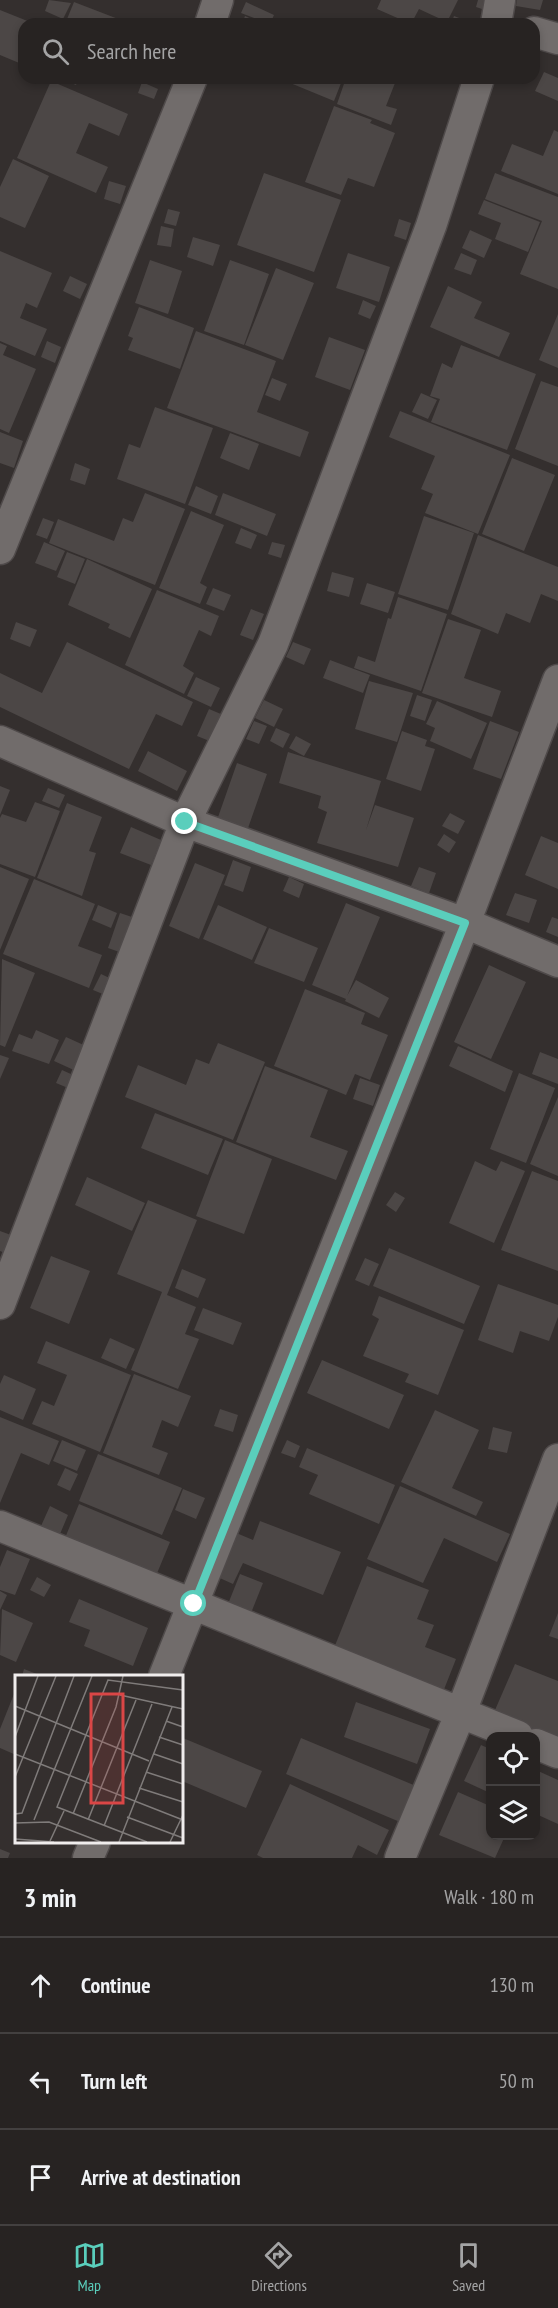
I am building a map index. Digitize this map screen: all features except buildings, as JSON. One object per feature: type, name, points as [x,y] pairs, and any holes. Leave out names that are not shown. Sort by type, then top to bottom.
[{"type":"street","points":[[212,18],[218,0]]},
{"type":"street","points":[[540,34],[558,39]]},
{"type":"street","points":[[0,549],[190,84]]},
{"type":"street","points":[[0,1304],[185,822],[273,644],[431,226],[477,84]]},
{"type":"street","points":[[165,1675],[465,923],[558,680]]},
{"type":"street","points":[[0,741],[185,822],[465,923],[558,962]]},
{"type":"street","points":[[400,1858],[461,1712],[558,1459]]},
{"type":"street","points":[[0,1526],[507,1732]]},
{"type":"street","points":[[540,1746],[558,1753]]},
{"type":"street","points":[[88,1858],[94,1843]]},
{"type":"route","points":[[185,822],[465,923],[194,1604]]}]
